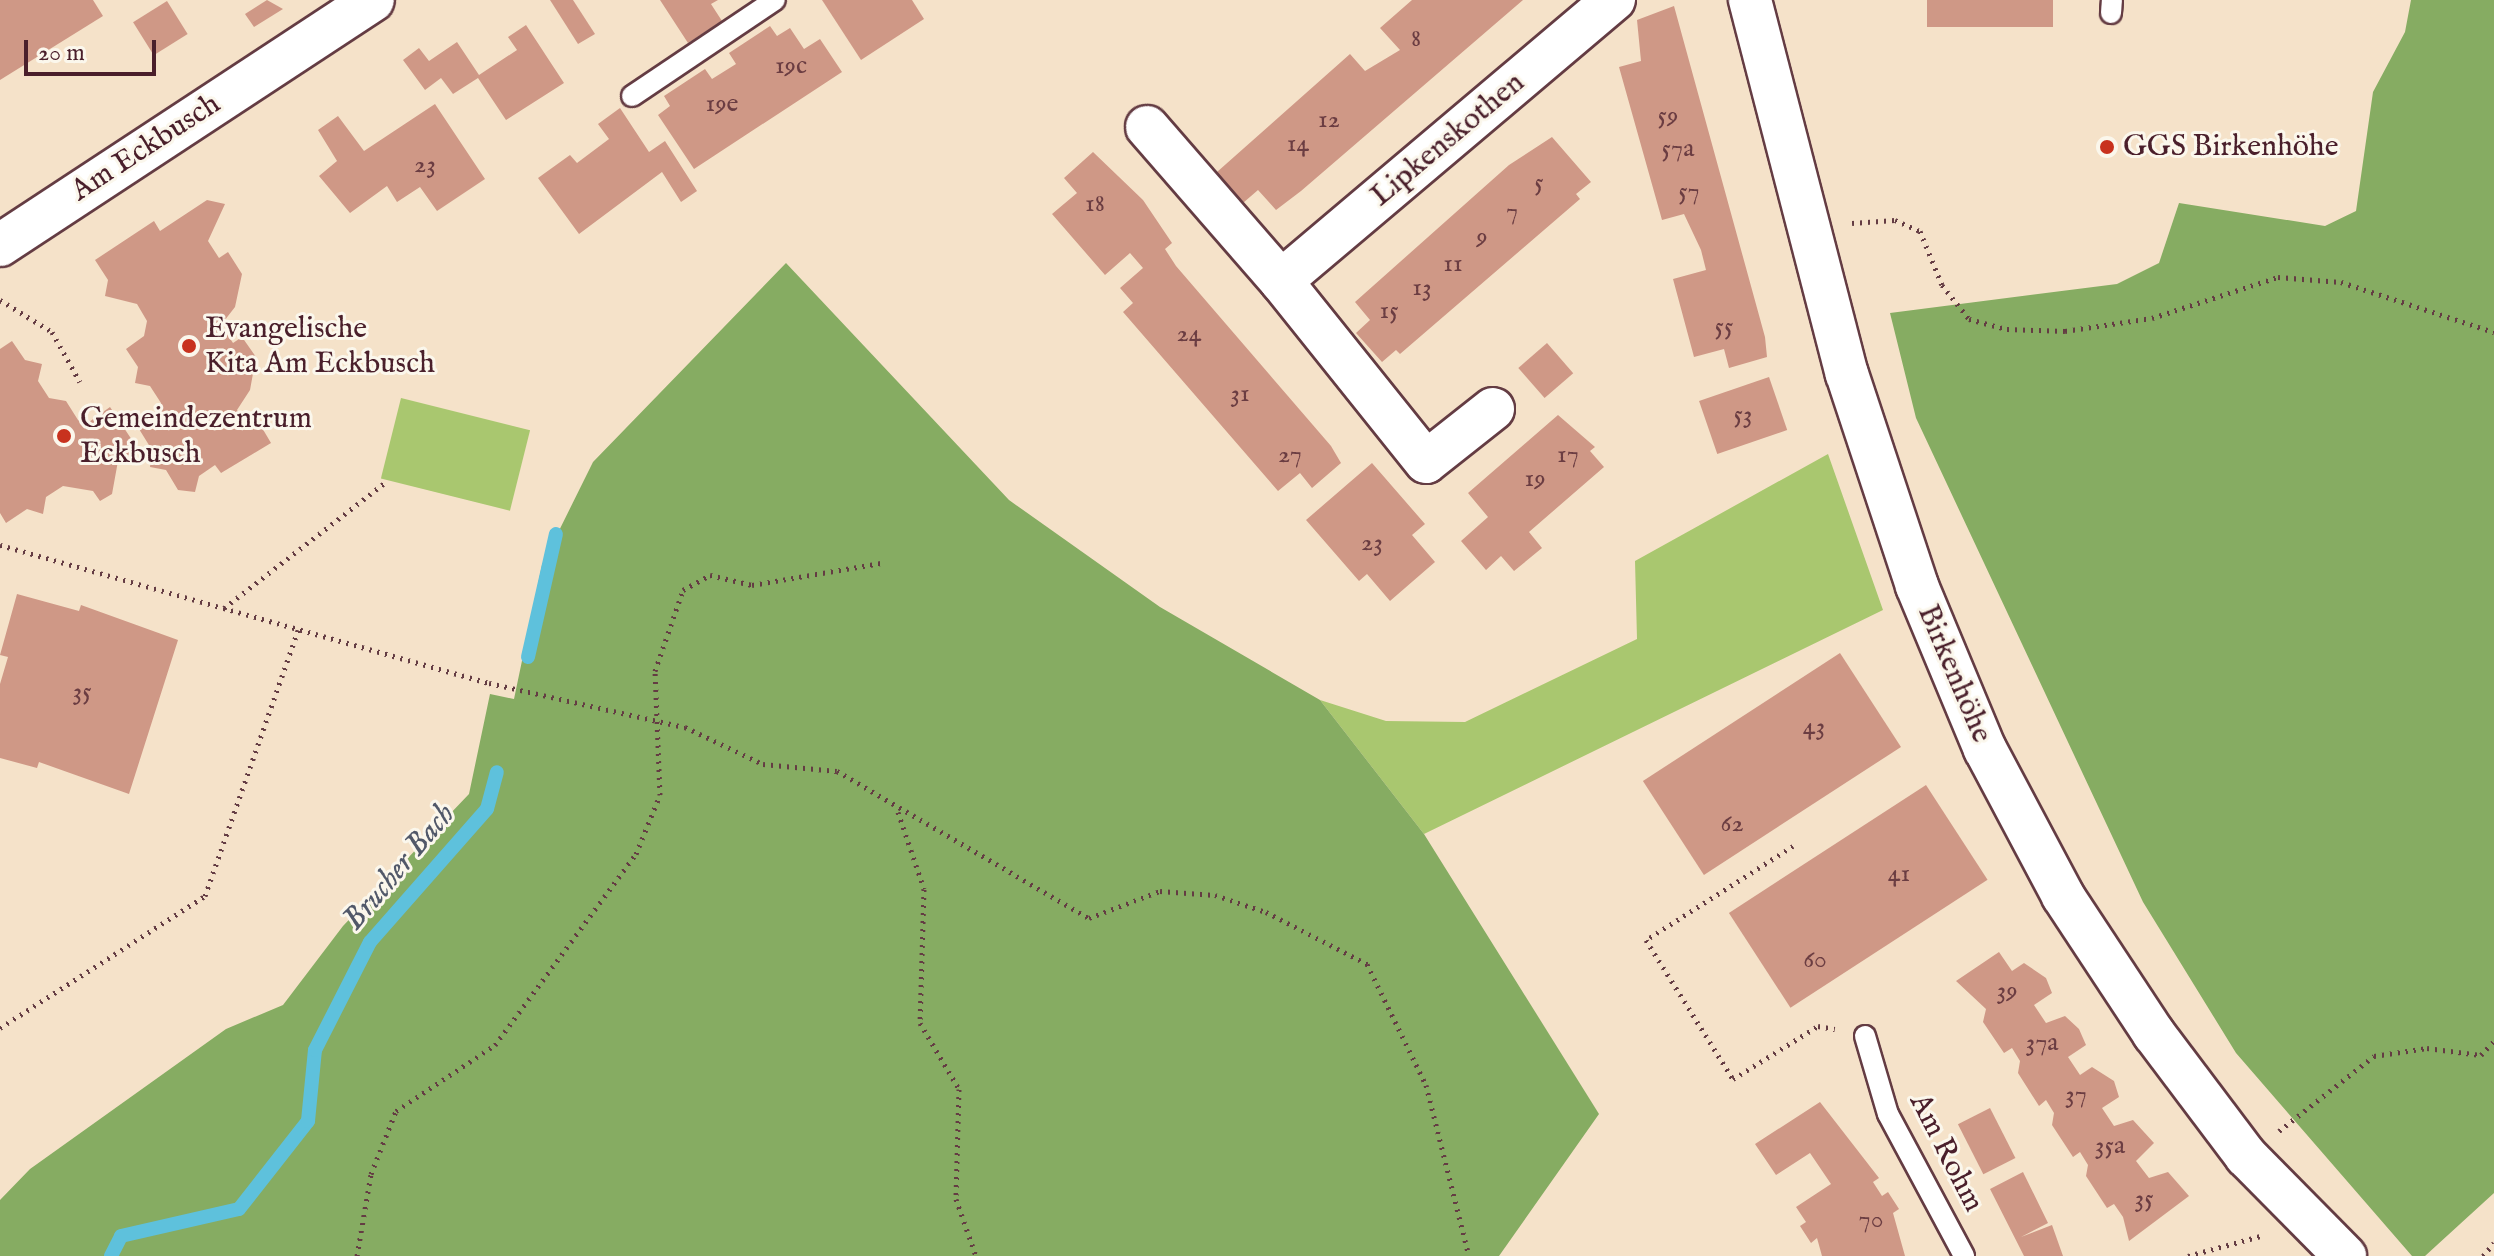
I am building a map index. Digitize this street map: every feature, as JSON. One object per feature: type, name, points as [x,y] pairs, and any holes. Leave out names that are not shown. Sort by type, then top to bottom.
[{"type":"street","name":"Am Eckbusch","points":[[0,245],[373,0]]},
{"type":"street","name":"Lipkenskothen","points":[[1281,281],[1614,0]]},
{"type":"street","name":"Birkenhöhe","points":[[1750,0],[1847,374],[1917,586],[1985,749],[2063,896],[2246,1156],[2345,1256]]},
{"type":"street","points":[[1147,127],[1281,281],[1426,462],[1493,409]]},
{"type":"lane","points":[[632,96],[775,0]]},
{"type":"lane","name":"Am Rohm","points":[[1865,1036],[1888,1114],[1964,1256]]},
{"type":"path","points":[[1810,233],[1895,220],[1920,231],[1942,285],[1969,319],[2007,329],[2065,331],[2152,318],[2278,277],[2341,282],[2494,332]]},
{"type":"path","points":[[0,300],[52,332],[80,382]]},
{"type":"path","points":[[223,608],[387,481]]},
{"type":"path","points":[[0,545],[489,683],[653,719],[763,764],[837,771],[898,811],[1089,918],[1160,891],[1215,895],[1367,964],[1426,1085],[1469,1256]]},
{"type":"path","points":[[357,1256],[371,1174],[396,1111],[495,1045],[636,854],[660,795],[653,719],[660,650],[692,581],[710,575],[779,583],[881,563]]},
{"type":"path","points":[[0,1028],[205,896],[298,630]]},
{"type":"path","points":[[898,811],[924,889],[920,1023],[959,1089],[956,1199],[976,1256]]},
{"type":"path","points":[[1793,846],[1646,940],[1733,1079],[1818,1026],[1865,1036]]},
{"type":"path","points":[[2246,1156],[2374,1056],[2427,1048],[2481,1055],[2494,1041]]},
{"type":"path","points":[[2188,1256],[2311,1222]]},
{"type":"path","points":[[2483,1256],[2494,1243]]},
{"type":"green space","points":[[2411,0],[2494,0],[2494,1193],[2425,1256],[2412,1256],[2236,1053],[2143,902],[1916,418],[1890,313],[2117,284],[2159,263],[2179,203],[2325,226],[2356,211],[2373,92],[2405,32]]},
{"type":"green space","points":[[786,263],[1009,500],[1160,607],[1320,700],[1424,834],[1599,1114],[1499,1256],[0,1256],[0,1200],[30,1169],[226,1029],[283,1005],[343,926],[469,794],[490,694],[514,699],[542,565],[593,462]]},
{"type":"green space","points":[[401,398],[530,430],[510,511],[381,479]]},
{"type":"green space","points":[[1828,454],[1883,610],[1424,834],[1320,700],[1386,721],[1465,722],[1637,639],[1635,561]]},
{"type":"building","points":[[0,0],[93,0],[103,16],[0,80]]},
{"type":"building","points":[[267,0],[283,9],[254,27],[245,14]]},
{"type":"building","points":[[550,0],[573,0],[595,34],[578,44]]},
{"type":"building","points":[[660,0],[718,0],[711,4],[722,21],[688,43]]},
{"type":"building","points":[[822,0],[912,0],[924,19],[861,60]]},
{"type":"building","points":[[1412,0],[1523,0],[1276,210],[1258,190],[1243,203],[1217,172],[1350,54],[1365,71],[1400,50],[1380,28]]},
{"type":"building","points":[[1927,0],[2053,0],[2053,27],[1927,27]]},
{"type":"building","points":[[167,1],[188,34],[154,55],[133,22]]},
{"type":"building","points":[[1674,6],[1765,337],[1767,357],[1729,368],[1724,349],[1694,357],[1673,279],[1706,270],[1701,250],[1684,214],[1662,220],[1619,67],[1641,61],[1637,20]]},
{"type":"building","points":[[526,25],[564,83],[506,120],[478,78],[453,94],[441,78],[425,90],[403,60],[419,48],[429,61],[457,42],[479,75],[517,50],[508,37]]},
{"type":"building","points":[[770,26],[777,36],[790,28],[804,49],[820,39],[842,72],[694,169],[658,115],[670,106],[664,96],[705,69],[712,79],[736,64],[729,53]]},
{"type":"building","points":[[435,104],[485,179],[437,211],[420,187],[397,202],[387,186],[350,213],[319,176],[337,161],[318,130],[338,116],[364,151]]},
{"type":"building","points":[[620,108],[649,152],[665,141],[697,191],[681,202],[662,172],[579,234],[538,178],[570,155],[577,163],[609,139],[598,124]]},
{"type":"building","points":[[1552,137],[1591,182],[1576,194],[1580,199],[1400,354],[1396,350],[1382,362],[1356,333],[1370,320],[1355,302],[1509,165]]},
{"type":"building","points":[[1093,152],[1143,200],[1172,243],[1165,249],[1176,266],[1331,446],[1341,463],[1312,488],[1300,473],[1278,491],[1123,312],[1133,303],[1120,288],[1143,268],[1130,253],[1105,275],[1052,214],[1077,193],[1064,178]]},
{"type":"building","name":"Evangelische Kita Am Eckbusch","points":[[207,200],[225,204],[208,241],[219,258],[228,252],[242,274],[235,307],[221,325],[233,343],[242,337],[256,357],[250,390],[237,410],[247,428],[258,421],[271,443],[221,473],[215,465],[199,476],[195,492],[178,490],[166,470],[150,467],[152,450],[139,429],[159,418],[161,403],[150,386],[135,383],[138,367],[126,349],[144,336],[147,321],[137,304],[105,296],[108,280],[95,260],[154,221],[160,231]]},
{"type":"building","name":"Gemeindezentrum Eckbusch","points":[[12,341],[25,360],[42,364],[38,381],[49,398],[66,401],[78,420],[89,422],[110,407],[138,449],[118,461],[112,494],[100,501],[93,491],[63,486],[46,497],[43,514],[27,509],[6,523],[0,513],[0,349]]},
{"type":"building","points":[[1547,343],[1573,373],[1545,398],[1518,368]]},
{"type":"building","points":[[1769,377],[1787,430],[1717,454],[1699,401]]},
{"type":"building","points":[[1558,415],[1595,447],[1590,451],[1604,467],[1529,532],[1542,548],[1514,571],[1501,556],[1486,570],[1461,541],[1488,517],[1468,493]]},
{"type":"building","points":[[1372,463],[1425,524],[1412,535],[1435,562],[1390,601],[1367,574],[1359,581],[1306,520]]},
{"type":"building","points":[[17,594],[79,611],[81,605],[178,640],[129,794],[39,762],[37,768],[0,758],[0,684],[8,657],[0,655]]},
{"type":"building","points":[[1840,653],[1901,747],[1704,875],[1643,781]]},
{"type":"building","points":[[1926,785],[1988,880],[1790,1008],[1729,913]]},
{"type":"building","points":[[1999,952],[2012,971],[2024,963],[2046,978],[2052,993],[2034,1005],[2046,1023],[2065,1016],[2079,1029],[2086,1045],[2068,1057],[2080,1075],[2092,1067],[2114,1081],[2119,1097],[2102,1108],[2114,1126],[2133,1120],[2154,1143],[2136,1161],[2149,1178],[2168,1172],[2189,1196],[2129,1241],[2123,1217],[2114,1204],[2107,1208],[2086,1176],[2088,1165],[2080,1152],[2073,1157],[2052,1125],[2054,1113],[2046,1100],[2039,1106],[2018,1073],[2020,1061],[2012,1048],[2004,1053],[1983,1022],[1986,1009],[1956,981]]},
{"type":"building","points":[[1820,1102],[1879,1178],[1873,1182],[1882,1196],[1888,1192],[1899,1209],[1893,1213],[1905,1256],[1822,1256],[1817,1238],[1811,1243],[1800,1226],[1806,1222],[1796,1207],[1831,1184],[1810,1153],[1776,1175],[1755,1144]]},
{"type":"building","points":[[1990,1108],[2015,1158],[1983,1174],[1958,1124]]},
{"type":"building","points":[[2023,1172],[2048,1223],[2021,1237],[2052,1225],[2063,1256],[2024,1256],[1990,1189]]},
{"type":"waterway","name":"Brucher Bach","points":[[528,657],[556,534]]},
{"type":"waterway","name":"Brucher Bach","points":[[111,1256],[121,1236],[239,1209],[308,1121],[315,1050],[370,942],[487,809],[497,772]]},
{"type":"place","name":"GGS Birkenhöhe","points":[[2107,147]]},
{"type":"place","name":"Evangelische Kita Am Eckbusch","points":[[189,346]]},
{"type":"place","name":"Gemeindezentrum Eckbusch","points":[[64,436]]}]
